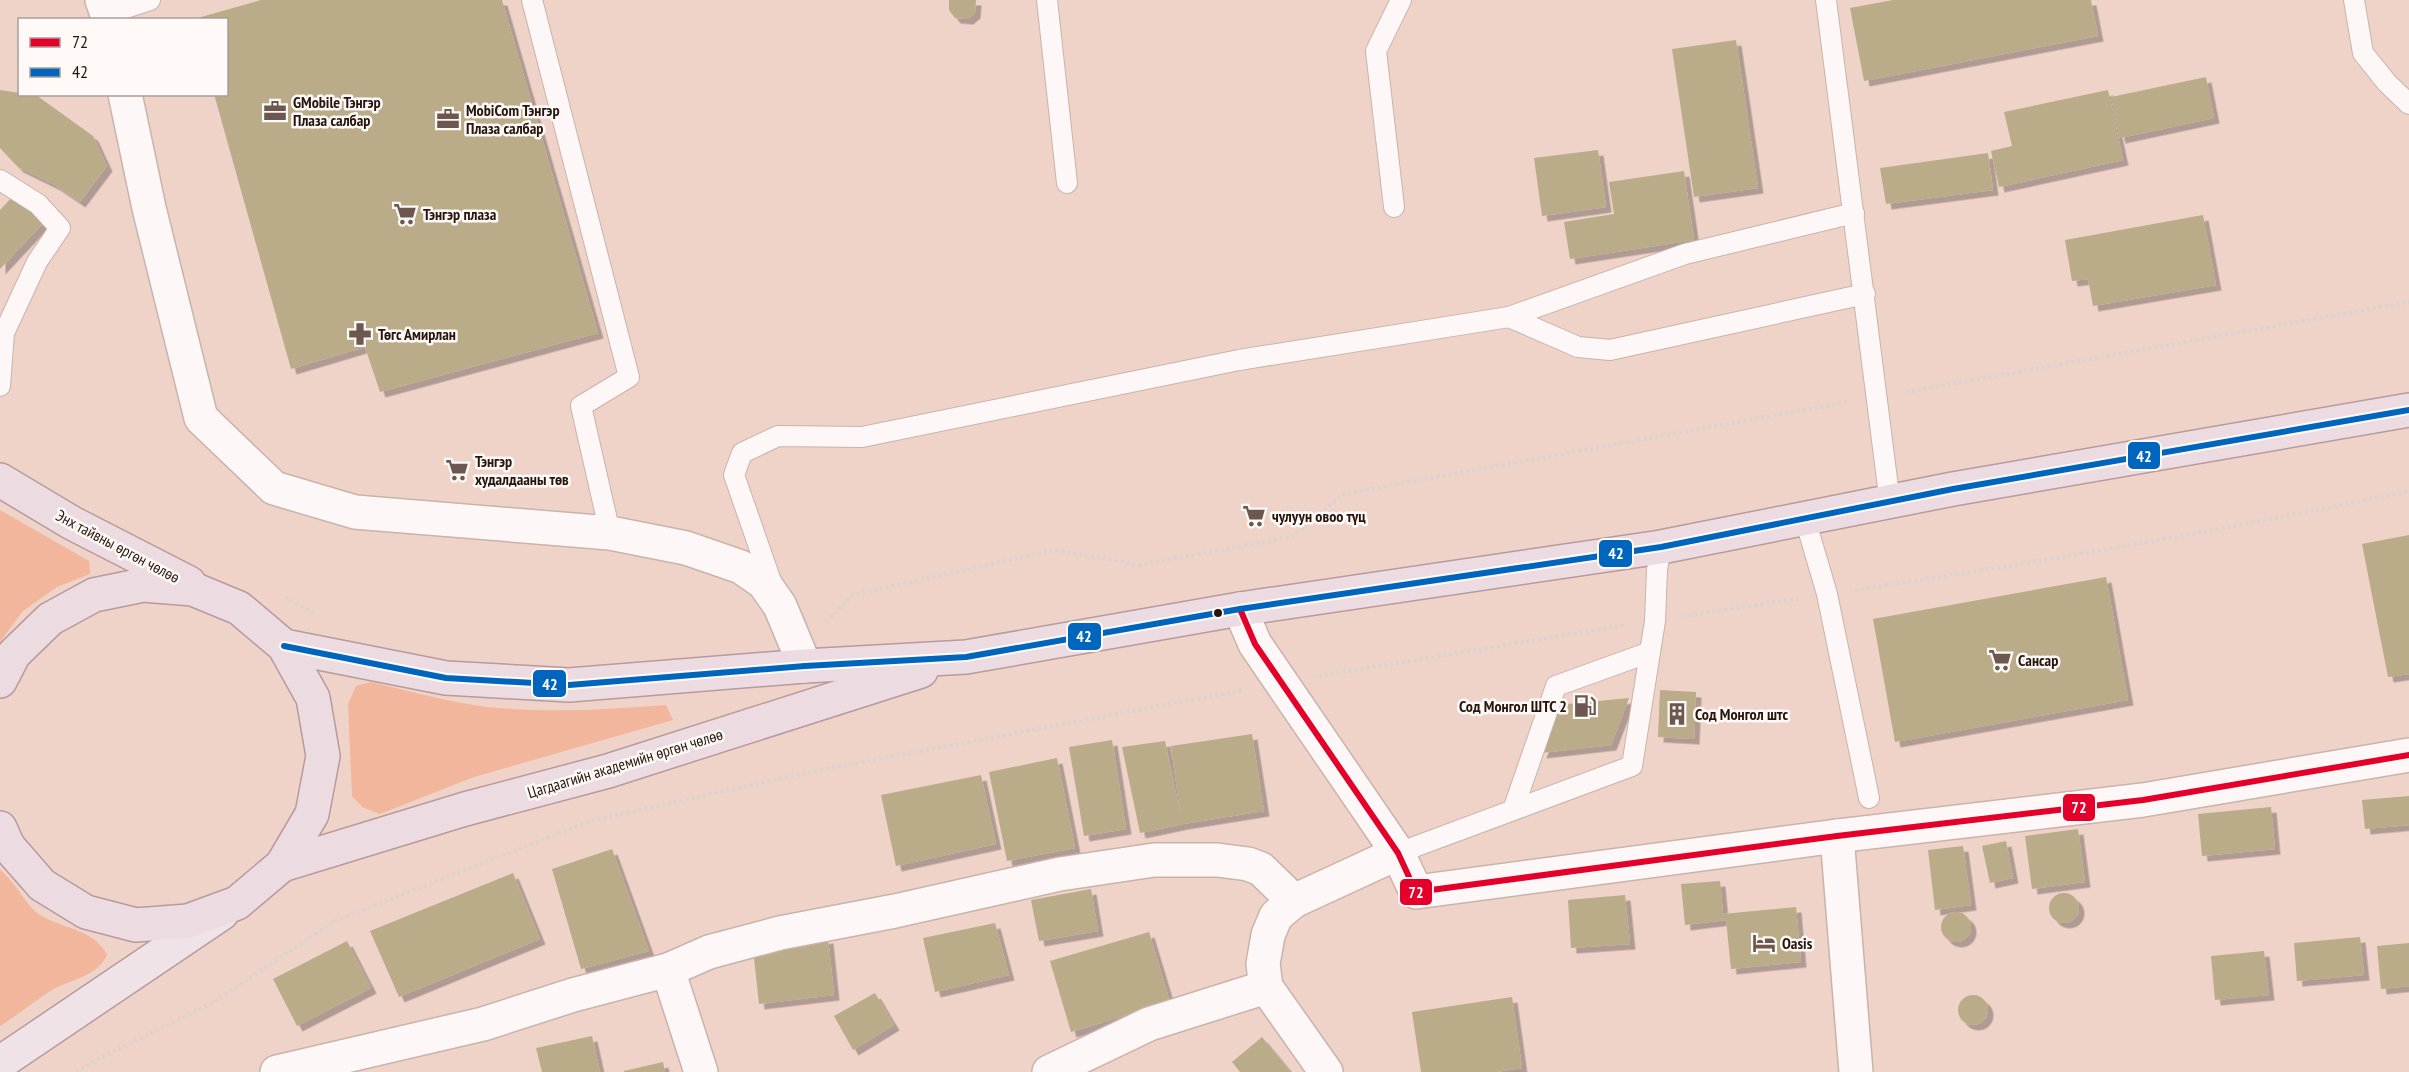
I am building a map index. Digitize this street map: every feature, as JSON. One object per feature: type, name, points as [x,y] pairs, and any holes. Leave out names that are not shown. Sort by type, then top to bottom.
[{"type":"highway","name":"Цагдаагийн академийн өргөн чөлөө","points":[[284,646],[446,678],[569,685],[805,666],[966,657],[1240,609],[1661,547],[1953,489],[2409,410]]},
{"type":"highway","name":"Энх тайвны өргөн чөлөө","points":[[0,480],[72,523],[239,608]]},
{"type":"highway","points":[[0,681],[14,654],[50,618],[94,595],[143,585],[193,589],[239,608],[284,646],[313,698],[323,756],[312,814],[282,865],[237,903],[188,921],[136,925],[86,912],[42,885],[8,846],[0,828]]},
{"type":"highway","name":"Цагдаагийн академийн өргөн чөлөө","points":[[282,865],[465,809],[608,771],[966,657]]},
{"type":"main road","points":[[0,1063],[237,903]]},
{"type":"street","points":[[125,96],[149,208],[201,418],[274,488],[354,512],[610,533],[686,548],[741,567],[764,583],[786,621],[805,666]]},
{"type":"street","points":[[1240,609],[1255,644],[1398,853],[1416,892],[1837,836],[2143,800],[2409,755]]},
{"type":"street","points":[[1837,836],[1856,1072]]},
{"type":"street","points":[[1326,1072],[1266,987],[1263,964],[1268,935],[1276,916],[1294,901],[1398,853]]},
{"type":"street","points":[[277,1072],[483,1024],[573,995],[668,970],[710,952],[780,933],[895,911],[1060,874],[1154,860],[1217,860],[1260,868],[1294,901]]},
{"type":"street","points":[[668,970],[701,1072]]},
{"type":"street","points":[[1048,1072],[1149,1024],[1266,987]]},
{"type":"lane","points":[[106,11],[150,0]]},
{"type":"lane","points":[[532,0],[629,377],[581,406],[610,533]]},
{"type":"lane","points":[[1047,0],[1067,183]]},
{"type":"lane","points":[[1394,207],[1376,51],[1401,0]]},
{"type":"lane","points":[[1826,0],[1890,503]]},
{"type":"lane","points":[[2354,0],[2363,53],[2387,83],[2409,104]]},
{"type":"lane","points":[[0,180],[38,204],[60,228],[37,262],[4,333],[0,386]]},
{"type":"lane","points":[[786,621],[734,475],[742,453],[778,436],[862,437],[1239,360],[1509,317],[1685,254],[1854,213]]},
{"type":"lane","points":[[1509,317],[1578,347],[1610,350],[1865,294]]},
{"type":"lane","points":[[1806,519],[1827,594],[1869,798]]},
{"type":"lane","points":[[1398,853],[1632,766],[1656,621],[1657,570],[1661,547]]},
{"type":"lane","points":[[1513,810],[1556,686],[1650,652]]},
{"type":"path","points":[[786,621],[819,630],[852,596],[1043,552],[1055,550],[1139,565],[1291,537],[1343,494],[2409,302]]},
{"type":"path","points":[[76,1072],[211,1004],[335,921],[590,821],[815,771],[1074,720],[1532,639],[2016,564],[2330,508],[2409,491]]},
{"type":"path","points":[[280,595],[321,617]]},
{"type":"shaded area","points":[[0,510],[89,561],[90,574],[57,587],[23,611],[0,642]]},
{"type":"shaded area","points":[[371,682],[458,702],[509,709],[576,710],[666,705],[673,720],[474,777],[380,814],[362,807],[352,796],[348,704],[356,686]]},
{"type":"shaded area","points":[[0,870],[40,915],[87,935],[102,947],[107,955],[103,962],[90,973],[52,990],[0,1026]]},
{"type":"building","name":"Тэнгэр плаза","points":[[261,0],[502,0],[598,333],[380,392],[365,347],[291,369],[215,96],[228,96],[228,18],[198,18]]},
{"type":"building","points":[[949,0],[976,0],[975,13],[968,19],[955,18],[949,10]]},
{"type":"building","points":[[1893,0],[2091,0],[2098,36],[1864,81],[1850,8]]},
{"type":"building","points":[[1736,40],[1758,188],[1694,197],[1672,49]]},
{"type":"building","points":[[2206,77],[2214,118],[2120,138],[2111,97]]},
{"type":"building","points":[[0,90],[18,93],[18,96],[37,96],[93,136],[107,166],[80,202],[55,185],[18,167],[0,148]]},
{"type":"building","points":[[2108,90],[2123,160],[1999,187],[1991,151],[2012,146],[2004,112]]},
{"type":"building","points":[[1598,150],[1606,207],[1542,216],[1534,158]]},
{"type":"building","points":[[1988,153],[1993,190],[1886,204],[1880,168]]},
{"type":"building","points":[[1684,171],[1694,240],[1570,259],[1564,222],[1614,214],[1609,182]]},
{"type":"building","points":[[15,194],[45,221],[0,269],[0,210]]},
{"type":"building","points":[[2203,215],[2216,285],[2093,306],[2088,279],[2072,281],[2065,240]]},
{"type":"building","points":[[2409,535],[2409,674],[2388,677],[2362,544]]},
{"type":"building","name":"Сансар","points":[[2106,577],[2128,700],[1895,742],[1873,619]]},
{"type":"building","name":"Сод Монгол штс","points":[[1660,690],[1696,692],[1694,739],[1658,737]]},
{"type":"building","points":[[1629,698],[1611,745],[1541,753],[1557,705]]},
{"type":"building","points":[[1252,734],[1264,811],[1140,833],[1122,747],[1165,741],[1181,818],[1171,746]]},
{"type":"building","points":[[1112,740],[1126,829],[1084,836],[1069,747]]},
{"type":"building","points":[[1057,758],[1075,848],[1007,861],[989,772]]},
{"type":"building","points":[[981,775],[996,844],[896,866],[881,795]]},
{"type":"building","points":[[2409,796],[2409,825],[2365,829],[2362,800]]},
{"type":"building","points":[[2271,807],[2275,849],[2202,856],[2198,814]]},
{"type":"building","points":[[2078,829],[2085,882],[2032,889],[2025,836]]},
{"type":"building","points":[[2006,841],[2013,878],[1990,883],[1982,846]]},
{"type":"building","points":[[1963,846],[1971,905],[1935,910],[1928,850]]},
{"type":"building","points":[[612,849],[649,951],[581,969],[552,869]]},
{"type":"building","points":[[513,873],[540,939],[399,997],[370,931]]},
{"type":"building","name":"Oasis","points":[[1720,881],[1723,914],[1796,907],[1801,962],[1731,969],[1726,920],[1685,925],[1681,884]]},
{"type":"building","points":[[1091,889],[1098,931],[1039,941],[1031,900]]},
{"type":"building","points":[[2064,893],[2075,897],[2079,908],[2075,919],[2064,923],[2053,919],[2049,908],[2053,897]]},
{"type":"building","points":[[1625,895],[1630,944],[1571,948],[1568,900]]},
{"type":"building","points":[[1956,912],[1967,916],[1971,927],[1967,938],[1956,942],[1945,938],[1941,927],[1945,916]]},
{"type":"building","points":[[995,923],[1009,975],[935,992],[923,938]]},
{"type":"building","points":[[1149,932],[1170,1002],[1071,1032],[1050,961]]},
{"type":"building","points":[[2360,937],[2364,975],[2297,981],[2294,943]]},
{"type":"building","points":[[828,938],[834,995],[759,1004],[753,949]]},
{"type":"building","points":[[347,941],[371,988],[297,1026],[273,979]]},
{"type":"building","points":[[2409,943],[2409,986],[2381,989],[2377,946]]},
{"type":"building","points":[[2264,951],[2269,995],[2215,1000],[2211,956]]},
{"type":"building","points":[[875,993],[894,1025],[853,1050],[834,1016]]},
{"type":"building","points":[[1973,995],[1984,999],[1988,1010],[1984,1021],[1973,1025],[1962,1021],[1958,1010],[1962,999]]},
{"type":"building","points":[[1512,997],[1522,1068],[1496,1072],[1421,1072],[1412,1012]]},
{"type":"building","points":[[592,1036],[600,1072],[542,1072],[536,1048]]},
{"type":"building","points":[[1262,1037],[1291,1072],[1240,1072],[1232,1062]]},
{"type":"building","points":[[663,1062],[665,1072],[624,1072],[624,1071]]},
{"type":"transit line","name":"42","points":[[284,646],[446,678],[569,685],[805,666],[966,657],[1240,609],[1661,547],[1953,489],[2409,410]]},
{"type":"transit line","name":"72","points":[[1240,609],[1255,644],[1398,853],[1416,892],[1837,836],[2143,800],[2409,755]]},
{"type":"place","name":"GMobile Тэнгэр Плаза салбар","points":[[275,111]]},
{"type":"place","name":"MobiCom Тэнгэр Плаза салбар","points":[[448,119]]},
{"type":"place","name":"Тэнгэр плаза","points":[[405,214]]},
{"type":"place","name":"Төгс Амирлан","points":[[360,334]]},
{"type":"place","name":"Тэнгэр худалдааны төв","points":[[457,470]]},
{"type":"place","name":"чулуун овоо түц","points":[[1254,516]]},
{"type":"place","name":"Сансар","points":[[2000,660]]},
{"type":"place","name":"Сод Монгол ШТС 2","points":[[1585,706]]},
{"type":"place","name":"Сод Монгол штс","points":[[1677,714]]},
{"type":"place","name":"Oasis","points":[[1764,943]]}]
